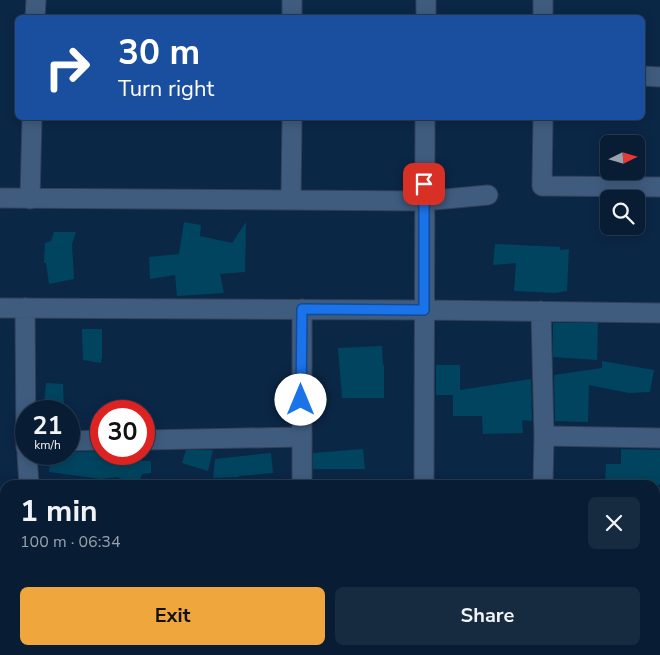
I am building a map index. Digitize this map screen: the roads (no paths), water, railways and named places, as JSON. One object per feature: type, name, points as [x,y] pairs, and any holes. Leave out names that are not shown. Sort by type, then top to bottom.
[{"type":"street","points":[[35,15],[36,0]]},
{"type":"street","points":[[292,0],[292,15]]},
{"type":"street","points":[[426,0],[426,15]]},
{"type":"street","points":[[542,0],[543,15]]},
{"type":"street","points":[[645,76],[660,77]]},
{"type":"street","points":[[30,199],[32,120]]},
{"type":"street","points":[[291,200],[292,120]]},
{"type":"street","points":[[424,480],[425,120]]},
{"type":"street","points":[[542,120],[542,186],[660,187]]},
{"type":"street","points":[[0,198],[424,201],[488,195]]},
{"type":"street","points":[[0,308],[660,313]]},
{"type":"street","points":[[26,308],[26,400]]},
{"type":"street","points":[[302,309],[302,480]]},
{"type":"street","points":[[541,311],[544,480]]},
{"type":"street","points":[[544,436],[660,438]]},
{"type":"street","points":[[155,440],[301,437]]},
{"type":"street","points":[[28,465],[29,480]]}]
